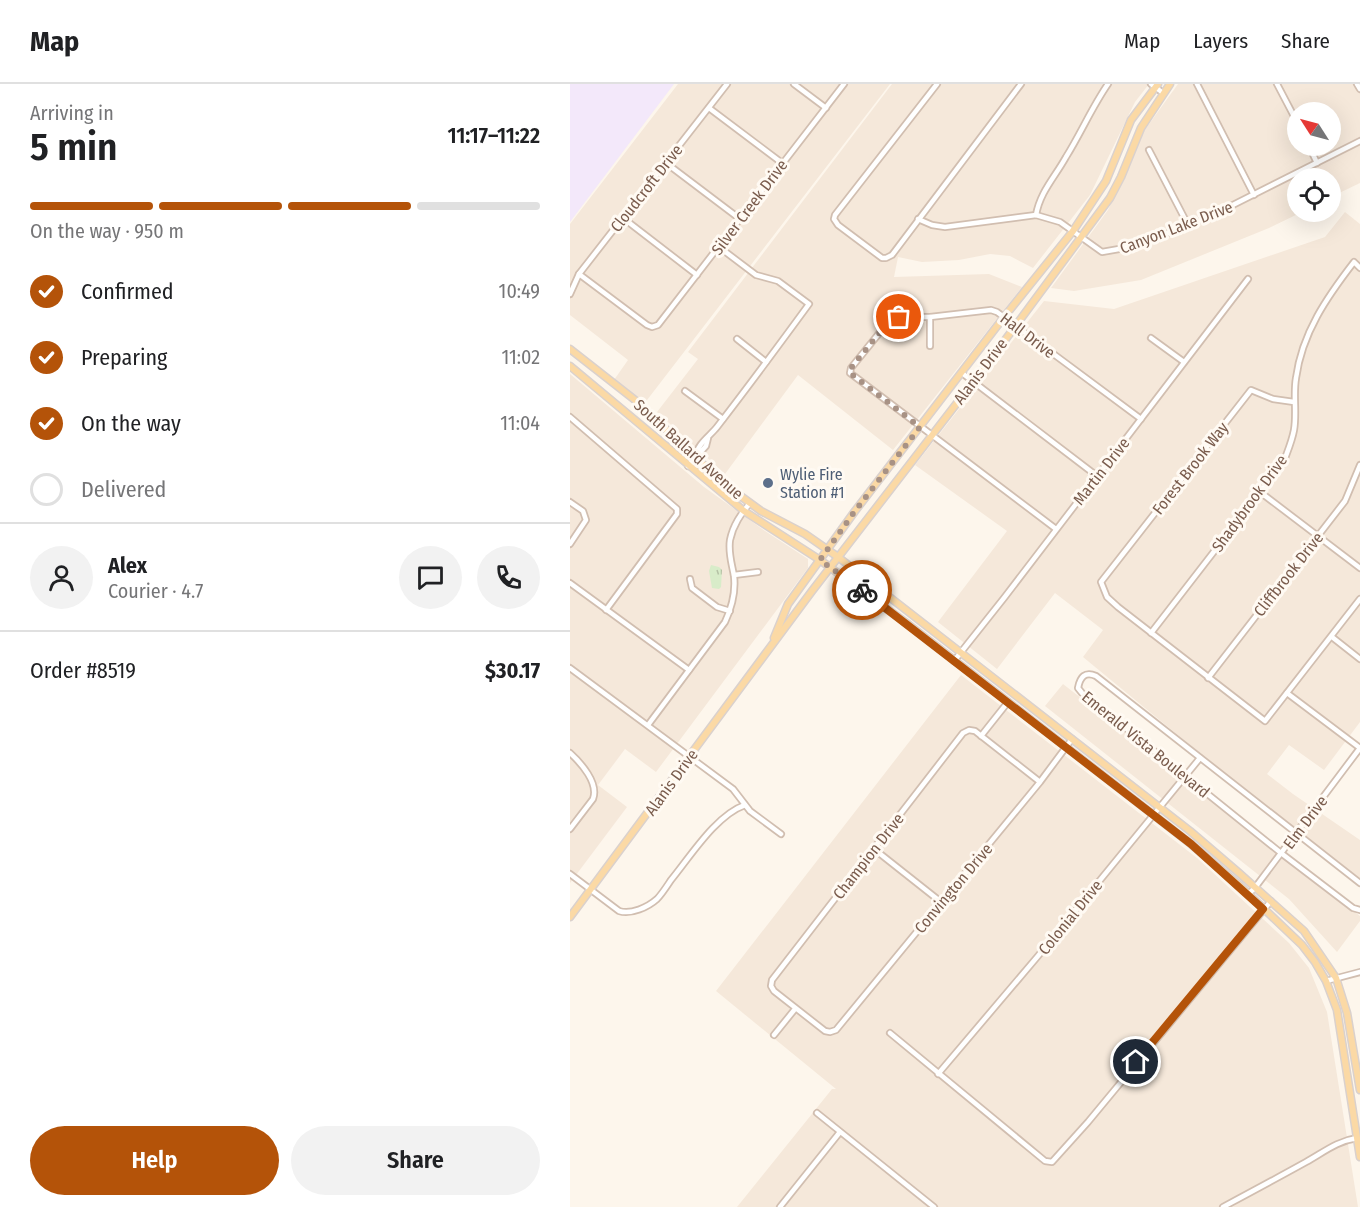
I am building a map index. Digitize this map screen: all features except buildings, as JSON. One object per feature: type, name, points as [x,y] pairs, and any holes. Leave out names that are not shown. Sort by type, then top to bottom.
[{"type":"main road","name":"Alanis Drive","points":[[570,917],[838,556],[1110,198],[1141,128],[1170,84]]},
{"type":"main road","name":"Alanis Drive","points":[[771,646],[788,604],[827,549],[1004,317],[1073,231],[1106,181],[1131,120],[1155,85]]},
{"type":"main road","name":"South Ballard Avenue","points":[[570,349],[635,400],[724,484],[750,503],[838,556],[1190,831],[1271,901],[1304,932],[1336,978],[1347,1012],[1360,1090]]},
{"type":"main road","name":"South Ballard Avenue","points":[[570,366],[744,511],[820,560],[909,625],[1191,844],[1302,945],[1326,981],[1337,1010],[1360,1157]]},
{"type":"street","name":"Cloudcroft Drive","points":[[570,294],[579,274],[727,84]]},
{"type":"street","points":[[794,84],[826,108]]},
{"type":"street","name":"Silver Creek Drive","points":[[579,274],[647,325],[652,327],[658,325],[844,84]]},
{"type":"street","points":[[937,84],[835,215],[837,225],[879,256],[886,258],[892,255],[1022,84]]},
{"type":"street","points":[[1036,215],[1038,201],[1066,159],[1093,106],[1108,84]]},
{"type":"street","points":[[1197,84],[1254,195]]},
{"type":"street","points":[[1277,84],[1287,103]]},
{"type":"street","points":[[1358,84],[1360,89]]},
{"type":"street","points":[[1155,85],[1163,93]]},
{"type":"street","points":[[709,108],[782,163]]},
{"type":"street","name":"Canyon Lake Drive","points":[[918,219],[945,227],[1036,215],[1053,219],[1082,236],[1102,252],[1136,246],[1188,225],[1254,195],[1360,141]]},
{"type":"street","points":[[1149,150],[1188,225]]},
{"type":"street","points":[[1313,156],[1317,163]]},
{"type":"street","points":[[666,163],[740,219]]},
{"type":"street","points":[[622,218],[697,275]]},
{"type":"street","points":[[688,466],[700,454],[708,438],[809,304],[778,281],[756,275],[719,247]]},
{"type":"street","name":"Shadybrook Drive","points":[[1151,633],[1284,461],[1294,428],[1294,402],[1299,360],[1325,300],[1354,262],[1360,268]]},
{"type":"street","name":"Martin Drive","points":[[954,661],[1248,279]]},
{"type":"street","name":"Hall Drive","points":[[920,427],[850,373],[851,368],[885,326],[892,321],[905,316],[930,317],[991,310],[1004,317],[1142,419]]},
{"type":"street","points":[[930,317],[930,346]]},
{"type":"street","points":[[1151,338],[1185,362]]},
{"type":"street","points":[[737,339],[766,362]]},
{"type":"street","points":[[962,373],[1097,476]]},
{"type":"street","name":"Forest Brook Way","points":[[1151,633],[1107,597],[1101,582],[1251,390],[1273,399],[1294,402]]},
{"type":"street","points":[[685,391],[723,419]]},
{"type":"street","points":[[570,417],[677,509],[675,515],[606,610]]},
{"type":"street","points":[[920,427],[1056,529]]},
{"type":"street","name":"Cliffbrook Drive","points":[[1208,678],[1345,501],[1360,465]]},
{"type":"street","points":[[1260,492],[1360,568]]},
{"type":"street","points":[[570,502],[583,511],[586,520],[570,544]]},
{"type":"street","points":[[648,725],[725,622],[734,592],[734,575],[729,551],[730,539],[734,526],[750,503]]},
{"type":"street","points":[[734,575],[758,572]]},
{"type":"street","points":[[690,579],[692,588],[717,607],[730,611]]},
{"type":"street","points":[[570,583],[689,670]]},
{"type":"street","points":[[1151,633],[1265,721],[1360,599]]},
{"type":"street","points":[[1332,637],[1360,658]]},
{"type":"street","points":[[570,668],[734,789],[745,806],[781,834]]},
{"type":"street","name":"Emerald Vista Boulevard","points":[[1360,883],[1096,676],[1090,674],[1083,676],[1079,681],[1078,688],[1082,693],[1281,853],[1353,908],[1360,910]]},
{"type":"street","points":[[1287,693],[1360,748]]},
{"type":"street","points":[[1008,702],[981,736],[1040,782]]},
{"type":"street","name":"Champion Drive","points":[[795,1009],[774,991],[771,986],[772,980],[963,733],[969,730],[975,731],[981,736]]},
{"type":"street","name":"Convington Drive","points":[[795,1009],[825,1031],[830,1032],[838,1028],[1072,740]]},
{"type":"street","name":"Elm Drive","points":[[1248,894],[1256,887],[1360,748]]},
{"type":"street","points":[[570,753],[589,778],[595,794],[570,829]]},
{"type":"street","name":"Colonial Drive","points":[[938,1074],[1200,758]]},
{"type":"street","points":[[570,874],[622,912],[641,909],[657,898],[713,830],[735,809],[745,806]]},
{"type":"street","points":[[874,849],[941,902]]},
{"type":"street","points":[[890,1033],[1039,1157],[1052,1162],[1088,1122],[1271,901]]},
{"type":"street","points":[[1326,981],[1360,972]]},
{"type":"street","points":[[774,1035],[795,1009]]},
{"type":"street","points":[[816,1113],[934,1207]]},
{"type":"street","points":[[780,1207],[840,1132]]},
{"type":"street","points":[[1223,1207],[1333,1145],[1357,1138]]},
{"type":"shaded area","points":[[570,84],[674,84],[570,222]]},
{"type":"shaded area","points":[[678,84],[890,84],[644,404],[614,380],[628,360],[570,315],[570,224]]},
{"type":"shaded area","points":[[892,84],[1149,84],[1135,102],[1090,195],[1033,268],[1010,256],[990,254],[959,260],[922,262],[898,257],[894,277],[989,274],[1022,287],[893,450],[798,375],[725,474],[657,412],[698,359],[688,352]]},
{"type":"shaded area","points":[[1178,84],[1360,84],[1360,183],[1341,192],[1341,168],[1287,168],[1287,219],[1141,280],[1074,291],[1051,288],[1108,210],[1144,131]]},
{"type":"shaded area","points":[[1345,212],[1360,224],[1360,722],[1324,770],[1289,745],[1267,774],[1360,840],[1360,885],[1083,657],[1103,630],[1055,593],[997,669],[938,622],[1007,531],[915,465],[1044,301],[1114,309],[1325,237],[1337,222],[1341,222],[1341,217]]},
{"type":"shaded area","points":[[570,374],[704,487],[808,559],[808,568],[656,772],[625,749],[598,785],[627,807],[570,883]]},
{"type":"shaded area","points":[[961,675],[1197,858],[1289,943],[1309,968],[1327,1012],[1358,1207],[737,1207],[832,1089],[836,1089],[716,991]]},
{"type":"shaded area","points":[[1063,684],[1360,916],[1360,921],[1337,952],[1289,899],[1045,706]]},
{"type":"green space","points":[[711,565],[722,570],[719,589],[712,588],[709,571]]},
{"type":"way so far","points":[[862,590],[820,560],[920,427],[850,373],[851,368],[885,326],[899,317]]},
{"type":"place","name":"Wylie Fire Station #1","points":[[768,483]]},
{"type":"route","points":[[862,590],[1191,844],[1263,909],[1136,1062]]}]
